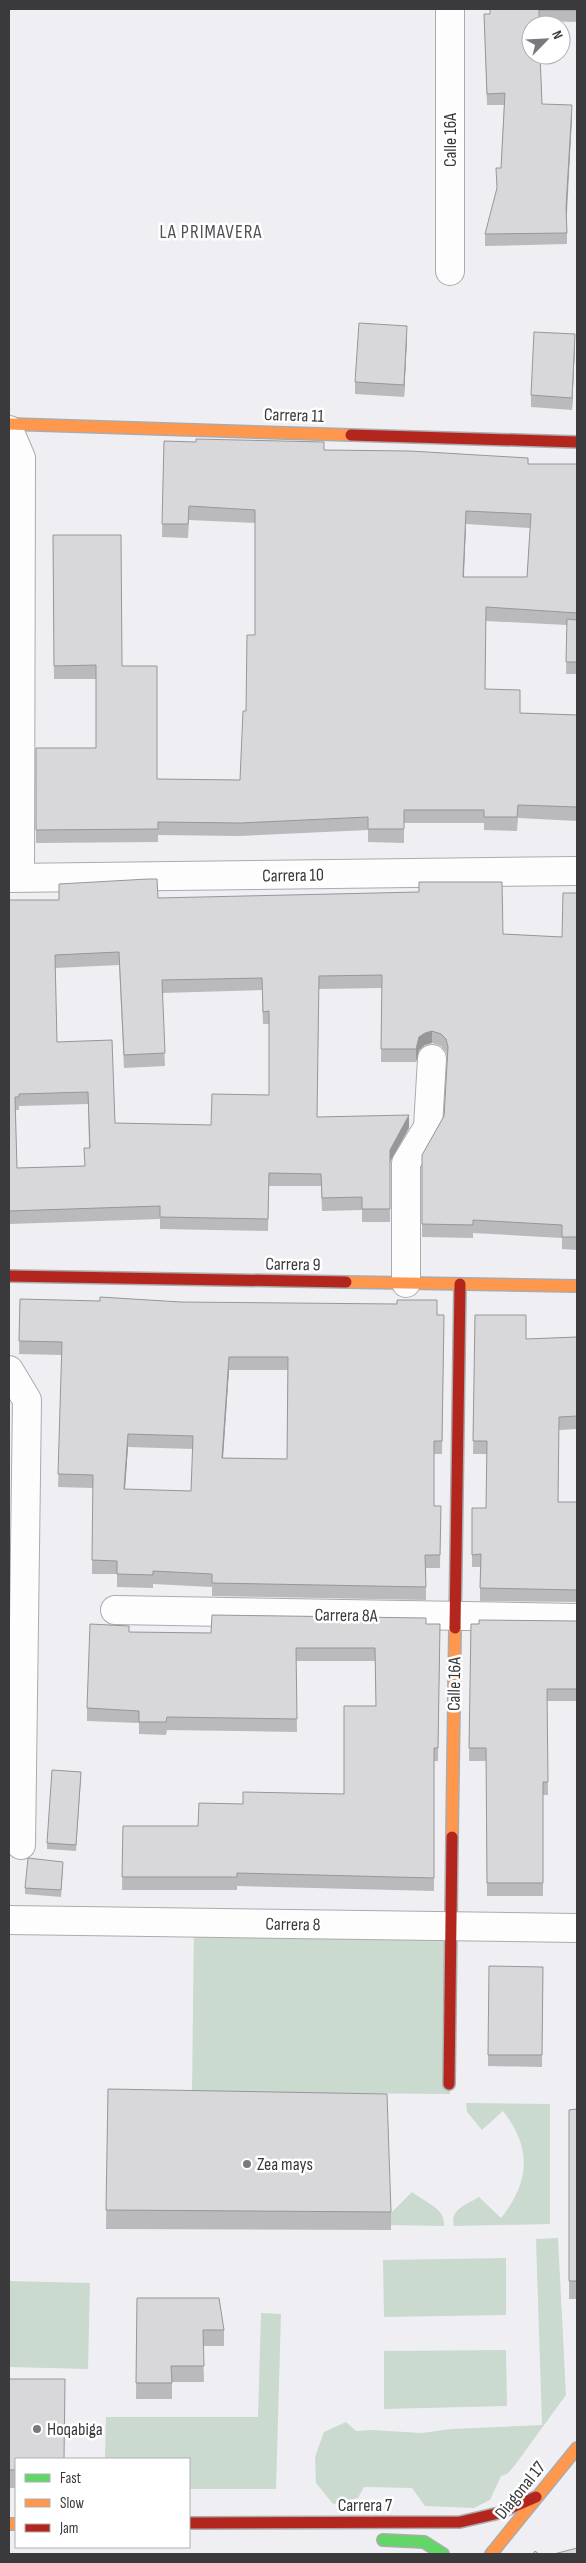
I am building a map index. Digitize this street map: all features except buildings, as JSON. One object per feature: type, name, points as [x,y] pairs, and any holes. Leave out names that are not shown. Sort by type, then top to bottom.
[{"type":"street","name":"Calle 16A","points":[[450,9],[450,271]]},
{"type":"street","name":"Carrera 11","points":[[9,424],[577,442]]},
{"type":"street","points":[[9,430],[20,458],[14,878]]},
{"type":"street","name":"Carrera 10","points":[[14,878],[577,871]]},
{"type":"street","points":[[406,1283],[406,1162],[428,1127],[432,1059]]},
{"type":"street","name":"Carrera 9","points":[[9,1276],[577,1286]]},
{"type":"street","name":"Calle 16A","points":[[449,2084],[460,1284]]},
{"type":"street","points":[[9,1370],[27,1400],[21,1845]]},
{"type":"street","name":"Carrera 8A","points":[[115,1610],[577,1618]]},
{"type":"street","name":"Carrera 8","points":[[9,1920],[577,1928]]},
{"type":"street","name":"Diagonal 17","points":[[492,2554],[577,2448]]},
{"type":"street","name":"Carrera 7","points":[[190,2522],[460,2522],[476,2520],[510,2510],[536,2497]]},
{"type":"street","name":"Carrera 7","points":[[368,2540],[424,2542],[443,2554]]},
{"type":"green space","points":[[194,1923],[452,1927],[450,2094],[192,2092]]},
{"type":"green space","points":[[466,2103],[550,2104],[550,2224],[454,2226],[454,2215],[457,2211],[479,2197],[501,2218],[511,2205],[518,2191],[524,2165],[519,2138],[503,2111],[482,2130],[467,2112]]},
{"type":"green space","points":[[412,2192],[442,2214],[444,2226],[390,2225],[389,2215]]},
{"type":"green space","points":[[558,2238],[566,2395],[515,2465],[507,2474],[501,2476],[490,2500],[474,2508],[425,2506],[412,2488],[364,2487],[358,2498],[333,2504],[316,2483],[315,2457],[324,2432],[346,2422],[356,2431],[422,2433],[451,2429],[542,2425],[536,2239]]},
{"type":"green space","points":[[506,2258],[506,2315],[384,2317],[383,2260]]},
{"type":"green space","points":[[9,2281],[90,2283],[88,2369],[9,2367]]},
{"type":"green space","points":[[261,2313],[281,2314],[276,2489],[190,2489],[190,2458],[105,2458],[106,2417],[258,2417]]},
{"type":"green space","points":[[506,2350],[507,2406],[384,2409],[384,2351]]},
{"type":"traffic: fast","points":[[383,2540],[424,2542],[443,2554]]},
{"type":"traffic: slow","points":[[9,424],[351,435]]},
{"type":"traffic: slow","points":[[346,1282],[577,1286]]},
{"type":"traffic: slow","points":[[452,1837],[455,1628]]},
{"type":"traffic: slow","points":[[491,2554],[577,2448]]},
{"type":"traffic: slow","points":[[9,2524],[15,2524]]},
{"type":"traffic: jam","points":[[351,435],[577,442]]},
{"type":"traffic: jam","points":[[9,1276],[346,1282]]},
{"type":"traffic: jam","points":[[455,1628],[460,1284]]},
{"type":"traffic: jam","points":[[449,2084],[452,1837]]},
{"type":"traffic: jam","points":[[190,2523],[460,2522],[499,2513],[536,2497]]},
{"type":"place","name":"Zea mays","points":[[247,2164]]},
{"type":"place","name":"Hoqabiga","points":[[37,2429]]},
{"type":"district","name":"LA PRIMAVERA","points":[[211,231]]}]
